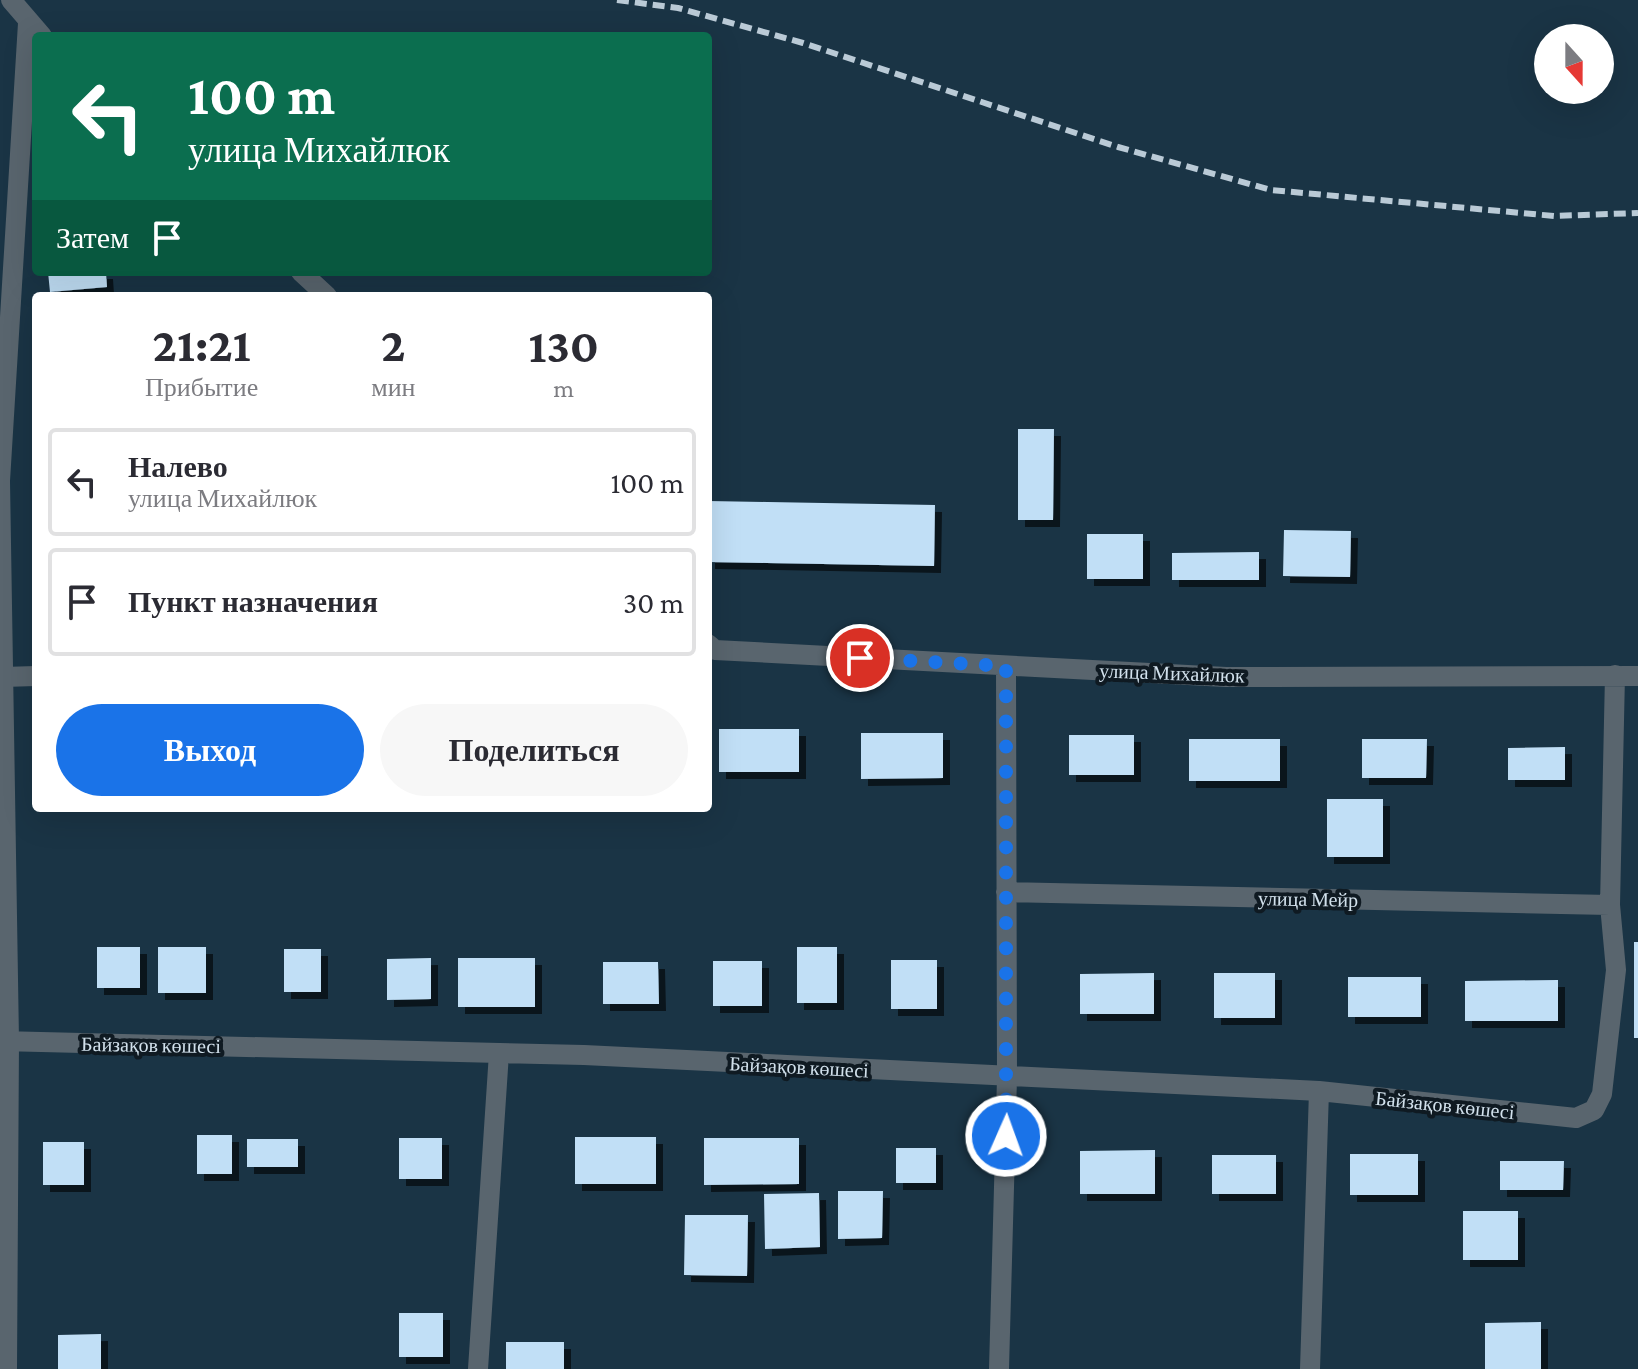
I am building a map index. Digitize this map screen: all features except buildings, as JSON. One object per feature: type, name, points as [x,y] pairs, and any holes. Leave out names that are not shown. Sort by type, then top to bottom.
[{"type":"street","points":[[11,0],[35,30]]},
{"type":"street","points":[[7,1369],[0,481],[32,69]]},
{"type":"street","points":[[305,276],[323,292]]},
{"type":"street","name":"улица Михайлюк","points":[[712,648],[1226,677],[1638,676]]},
{"type":"street","points":[[999,1369],[1007,1078],[1006,666]]},
{"type":"street","points":[[1610,905],[1615,675]]},
{"type":"street","points":[[3,677],[32,676]]},
{"type":"street","name":"улица Мейр","points":[[1006,892],[1610,905]]},
{"type":"street","name":"Байзақов көшесі","points":[[5,1041],[499,1053],[1319,1091],[1576,1118],[1594,1110],[1602,1094],[1616,970],[1610,905]]},
{"type":"street","points":[[478,1369],[499,1053]]},
{"type":"street","points":[[1310,1369],[1319,1091]]},
{"type":"railway","points":[[617,0],[678,8],[803,43],[1118,147],[1271,190],[1554,216],[1638,213]]},
{"type":"route","points":[[860,658],[1006,666],[1006,1136]]}]
